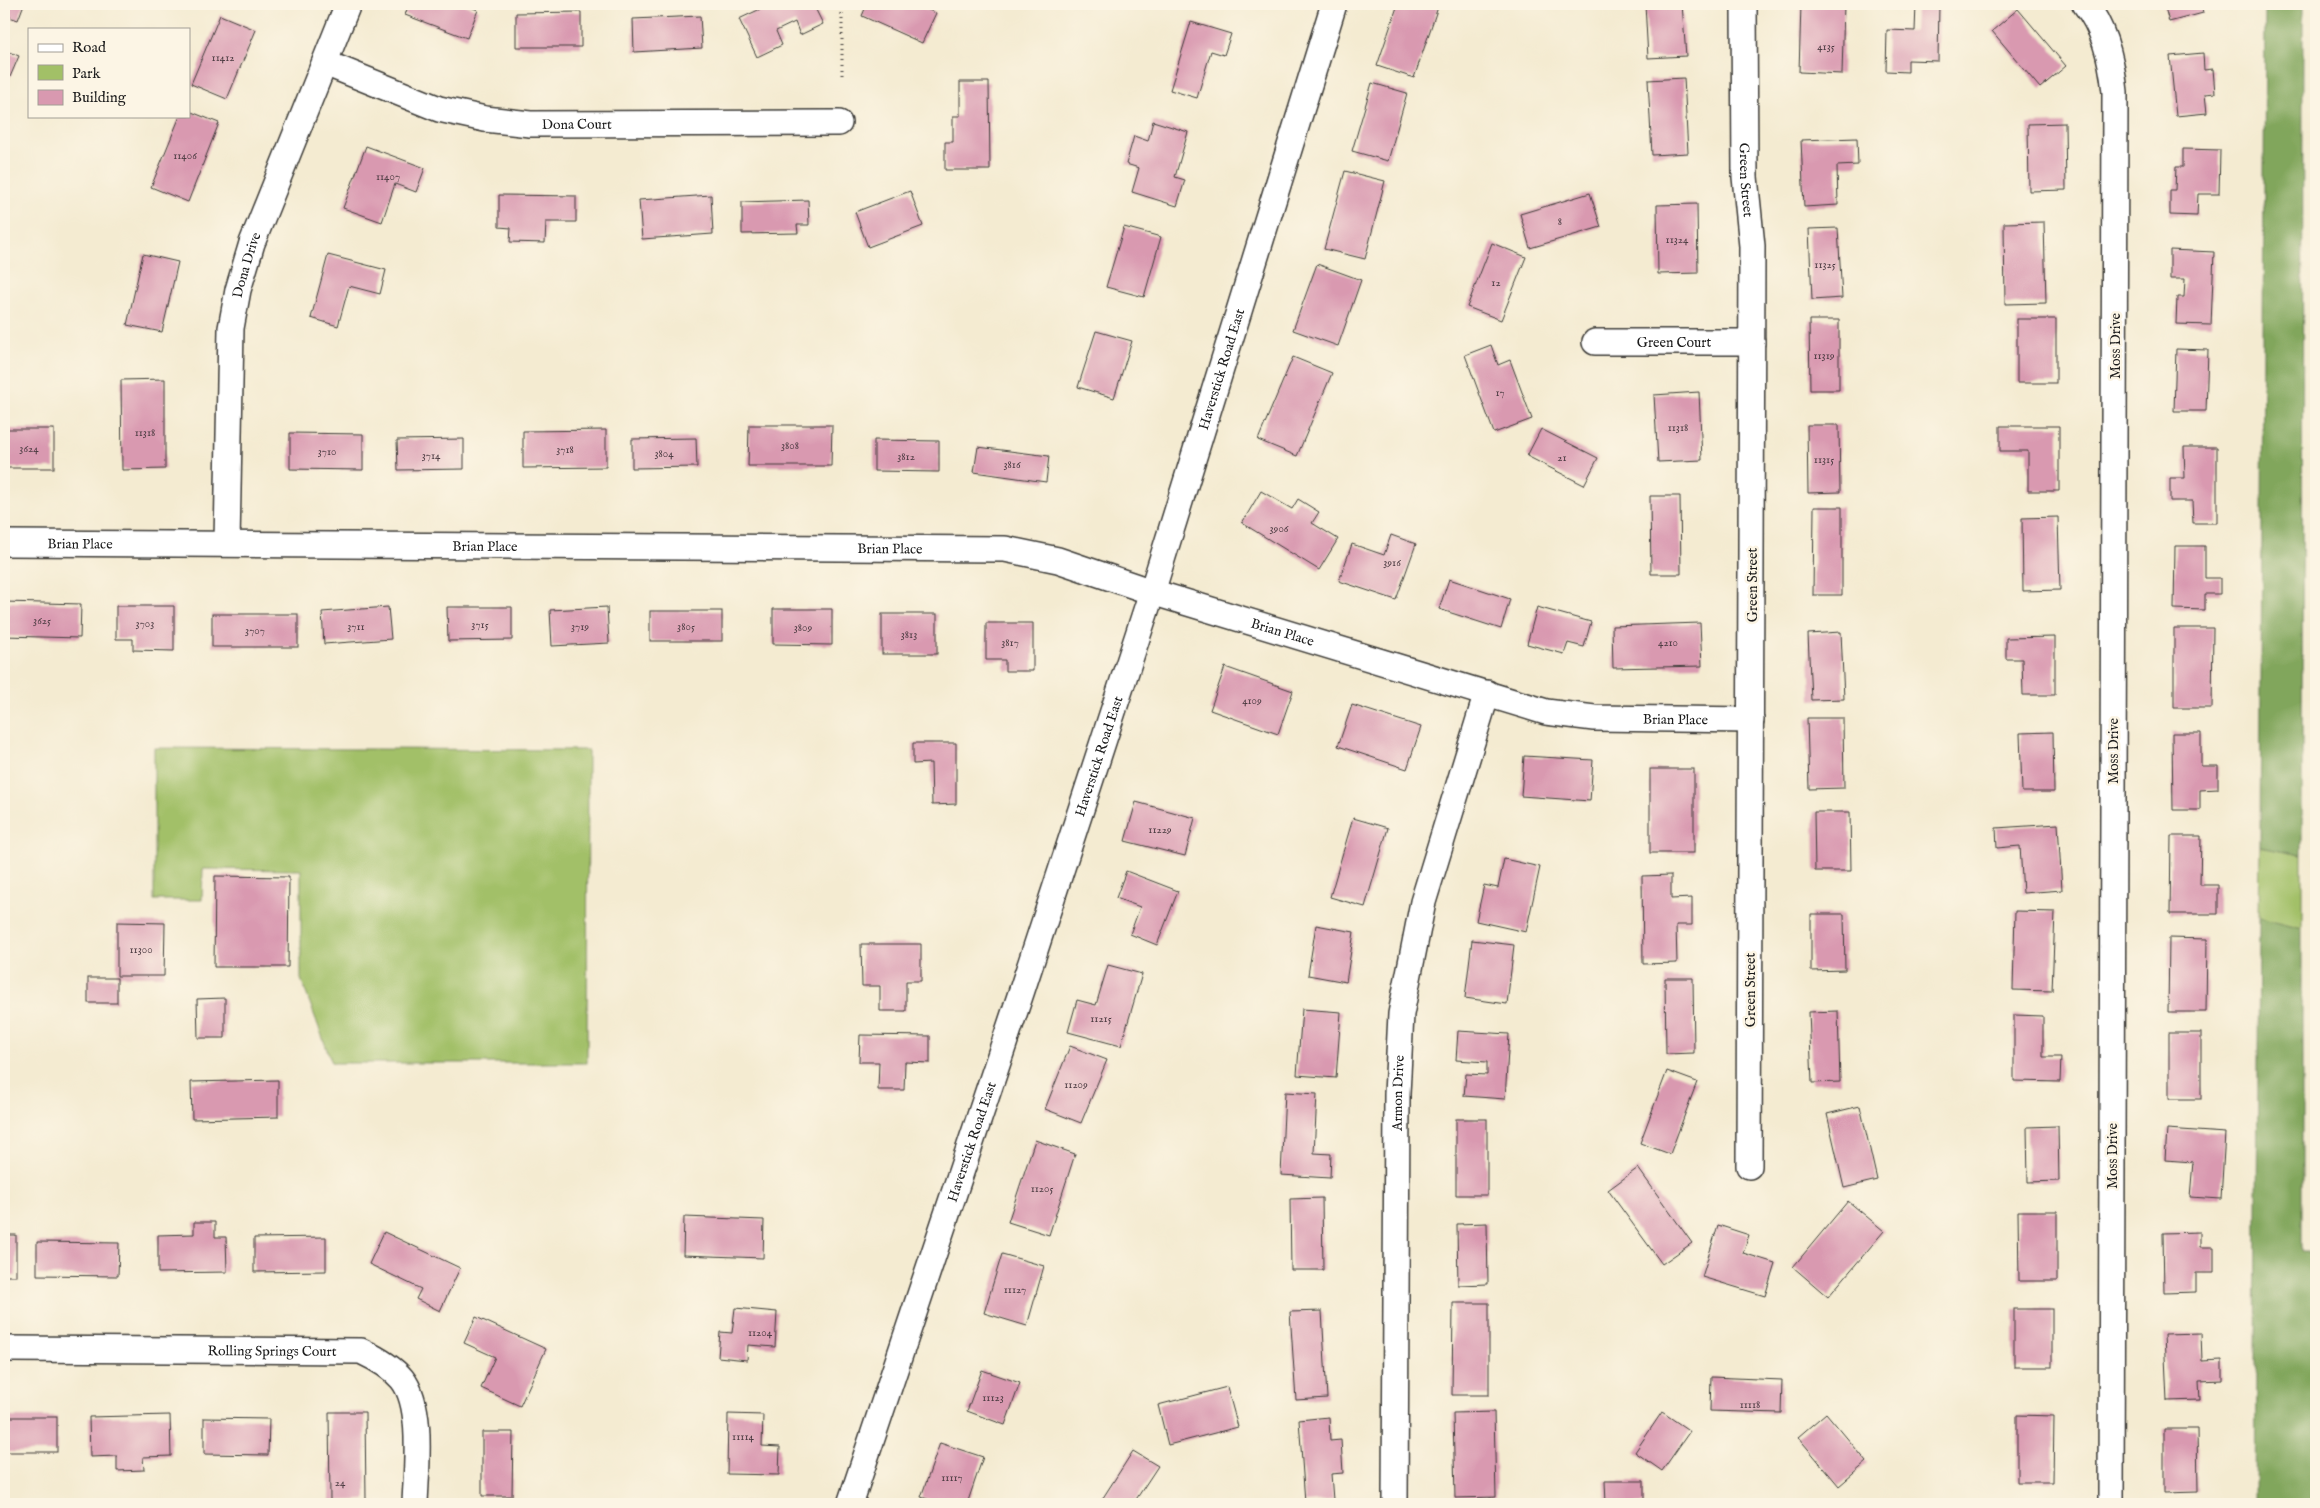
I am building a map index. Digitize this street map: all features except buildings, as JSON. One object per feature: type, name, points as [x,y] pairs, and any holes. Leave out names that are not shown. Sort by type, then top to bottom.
[{"type":"street","name":"Dona Drive","points":[[227,543],[231,328],[234,309],[252,243],[348,4]]},
{"type":"street","name":"Haverstick Road East","points":[[850,1504],[1022,990],[1152,592],[1334,4]]},
{"type":"street","name":"Green Street","points":[[1744,4],[1745,177],[1752,246],[1749,1166]]},
{"type":"street","name":"Moss Drive","points":[[2085,4],[2102,30],[2113,71],[2115,92],[2111,1504]]},
{"type":"street","name":"Dona Court","points":[[325,63],[439,108],[485,119],[521,123],[840,123]]},
{"type":"street","name":"Green Court","points":[[1595,342],[1752,342]]},
{"type":"street","name":"Brian Place","points":[[4,543],[1005,549],[1058,560],[1152,592],[1546,712],[1594,718],[1751,720]]},
{"type":"street","name":"Armon Drive","points":[[1395,1504],[1397,1104],[1400,1014],[1423,902],[1487,693]]},
{"type":"street","name":"Rolling Springs Court","points":[[4,1349],[361,1351],[381,1360],[403,1380],[412,1400],[416,1424],[415,1504]]},
{"type":"path","points":[[842,4],[842,75]]},
{"type":"green space","points":[[2265,4],[2303,4],[2302,855],[2260,847]]},
{"type":"green space","points":[[154,748],[588,750],[587,1063],[332,1063],[301,979],[301,870],[203,869],[202,900],[154,900]]},
{"type":"green space","points":[[2260,847],[2302,855],[2302,929],[2259,918]]},
{"type":"green space","points":[[2259,918],[2302,929],[2302,1252],[2316,1252],[2316,1504],[2255,1504]]}]
